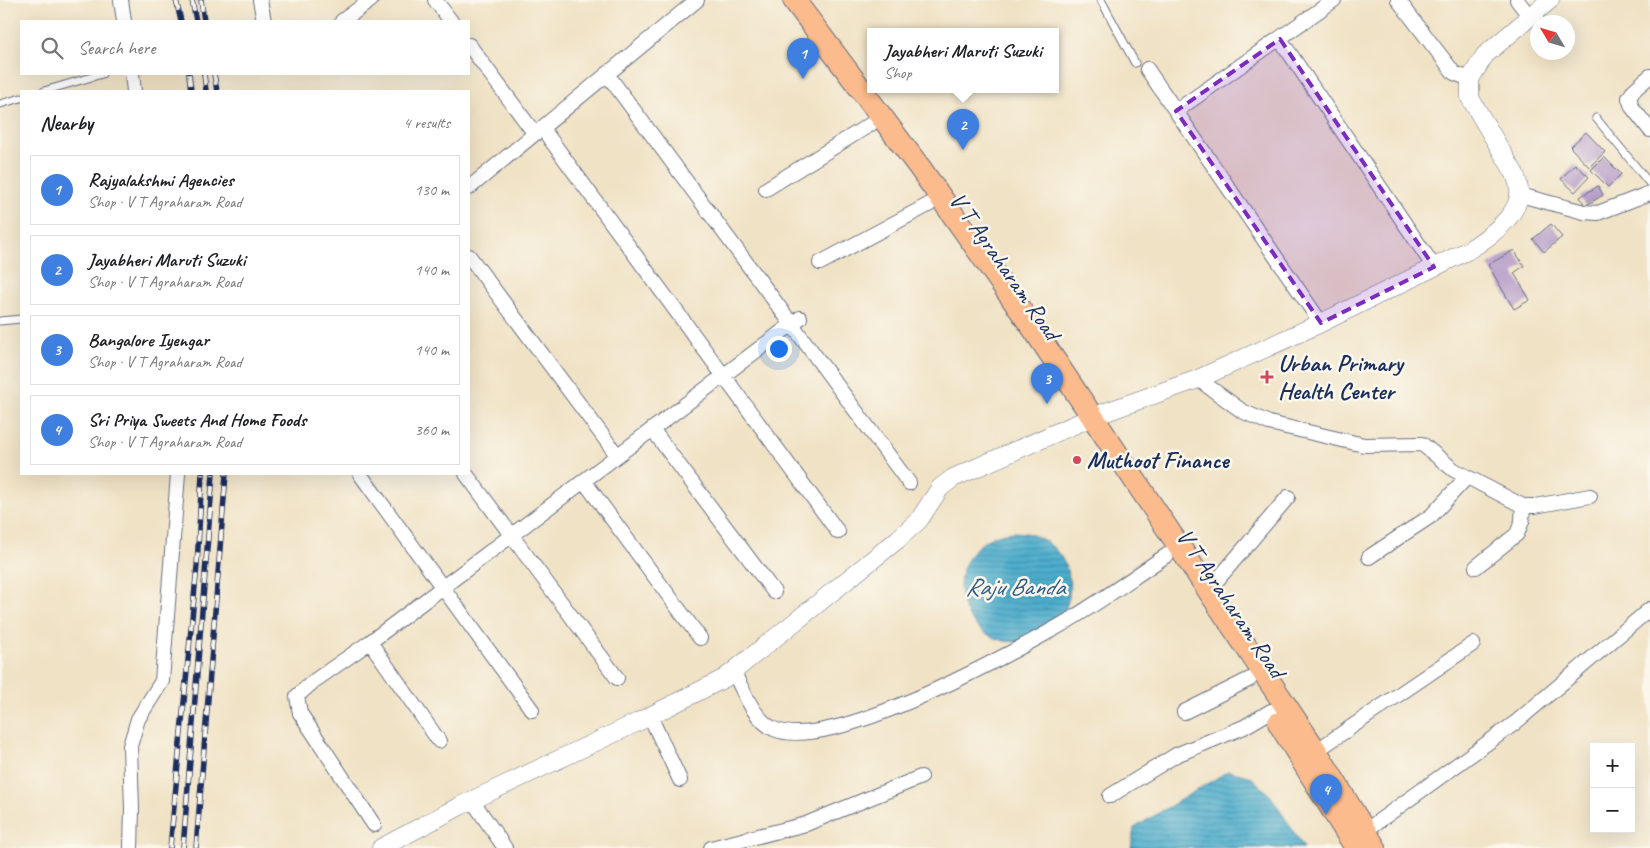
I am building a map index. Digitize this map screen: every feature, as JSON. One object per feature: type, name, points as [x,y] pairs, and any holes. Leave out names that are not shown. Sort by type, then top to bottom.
[{"type":"main road","name":"V T Agraharam Road","points":[[778,0],[930,204],[1086,420]]},
{"type":"main road","name":"V T Agraharam Road","points":[[794,0],[925,176],[1033,328],[1167,555],[1271,711],[1365,842]]},
{"type":"main road","points":[[1086,420],[1208,591],[1316,751],[1365,842]]},
{"type":"street","points":[[121,0],[124,20]]},
{"type":"street","points":[[260,0],[264,20]]},
{"type":"street","points":[[343,20],[371,0]]},
{"type":"street","points":[[435,0],[450,20]]},
{"type":"street","points":[[470,187],[698,0]]},
{"type":"street","points":[[1176,111],[1334,0]]},
{"type":"street","points":[[1398,0],[1454,73],[1470,79]]},
{"type":"street","points":[[381,848],[472,800],[650,716],[725,678],[897,540],[919,520],[940,488],[953,478],[1086,420],[1198,379],[1321,323],[1434,268],[1485,239],[1504,222],[1520,195],[1515,174],[1470,98],[1470,79],[1485,55],[1530,17],[1517,0]]},
{"type":"street","points":[[1532,15],[1550,0]]},
{"type":"street","points":[[1280,38],[1434,268]]},
{"type":"street","points":[[470,46],[539,131],[838,532]]},
{"type":"street","points":[[1141,66],[1176,111],[1321,323]]},
{"type":"street","points":[[607,74],[796,321],[909,483]]},
{"type":"street","points":[[132,75],[134,90]]},
{"type":"street","points":[[1650,76],[1628,98],[1632,107],[1650,130]]},
{"type":"street","points":[[766,189],[871,124]]},
{"type":"street","points":[[1520,195],[1584,212],[1598,212],[1650,194]]},
{"type":"street","points":[[820,263],[930,204]]},
{"type":"street","points":[[470,257],[618,455]]},
{"type":"street","points":[[374,825],[300,713],[297,696],[314,681],[370,642],[796,321]]},
{"type":"street","points":[[1198,379],[1256,419],[1364,445],[1422,444],[1467,477],[1523,506],[1535,506],[1590,496]]},
{"type":"street","points":[[652,430],[774,592]]},
{"type":"street","points":[[131,848],[130,746],[138,719],[162,681],[178,475]]},
{"type":"street","points":[[361,475],[532,710]]},
{"type":"street","points":[[467,475],[510,536],[617,678]]},
{"type":"street","points":[[1369,557],[1431,516],[1467,477]]},
{"type":"street","points":[[584,481],[700,638]]},
{"type":"street","points":[[1208,591],[1288,497]]},
{"type":"street","points":[[1476,567],[1517,534],[1522,521],[1523,506]]},
{"type":"street","points":[[733,671],[756,714],[774,729],[789,733],[816,731],[875,717],[1053,630],[1167,555]]},
{"type":"street","points":[[1365,842],[1515,723],[1650,609]]},
{"type":"street","points":[[370,642],[439,741]]},
{"type":"street","points":[[1316,751],[1473,644]]},
{"type":"street","points":[[1184,712],[1250,679]]},
{"type":"street","points":[[1110,796],[1176,755],[1244,727],[1271,711]]},
{"type":"street","points":[[650,716],[680,780]]},
{"type":"street","points":[[711,848],[806,824],[921,777]]},
{"type":"street","points":[[472,800],[505,848]]},
{"type":"lane","points":[[1100,0],[1141,66]]},
{"type":"lane","points":[[47,90],[99,75]]},
{"type":"lane","points":[[0,104],[20,98]]},
{"type":"lane","points":[[1596,118],[1650,184]]},
{"type":"lane","points":[[0,321],[20,319]]},
{"type":"highlighted area","points":[[1280,39],[1434,267],[1321,323],[1176,111]]},
{"type":"water","name":"Raju Banda","points":[[1015,532],[1036,536],[1054,548],[1066,566],[1070,587],[1066,608],[1054,626],[1036,638],[1015,642],[994,638],[976,626],[964,608],[960,587],[964,566],[976,548],[994,536]]},
{"type":"water","points":[[1228,771],[1250,776],[1271,796],[1304,848],[1131,848],[1134,828]]},
{"type":"building","points":[[1586,132],[1605,152],[1589,167],[1570,147]]},
{"type":"building","points":[[1604,157],[1621,174],[1608,187],[1591,170]]},
{"type":"building","points":[[1575,164],[1589,177],[1575,192],[1561,179]]},
{"type":"building","points":[[1598,186],[1603,195],[1585,206],[1580,197]]},
{"type":"building","points":[[1551,224],[1562,237],[1544,252],[1533,239]]},
{"type":"building","points":[[1514,250],[1524,266],[1514,273],[1530,300],[1514,309],[1488,265]]},
{"type":"railway","points":[[176,0],[181,20]]},
{"type":"railway","points":[[192,0],[196,20]]},
{"type":"railway","points":[[201,0],[204,20]]},
{"type":"railway","points":[[189,75],[191,90]]},
{"type":"railway","points":[[204,75],[206,90]]},
{"type":"railway","points":[[214,75],[217,90]]},
{"type":"railway","points":[[170,848],[197,566],[202,475]]},
{"type":"railway","points":[[183,848],[213,475]]},
{"type":"railway","points":[[196,848],[226,475]]},
{"type":"place","name":"Rajyalakshmi Agencies","points":[[803,79]]},
{"type":"place","name":"Jayabheri Maruti Suzuki","points":[[963,150]]},
{"type":"place","name":"Urban Primary Health Center","points":[[1267,377]]},
{"type":"place","name":"Bangalore Iyengar","points":[[1047,404]]},
{"type":"place","name":"Muthoot Finance","points":[[1077,460]]},
{"type":"place","name":"Sri Priya Sweets And Home Foods","points":[[1326,815]]}]
